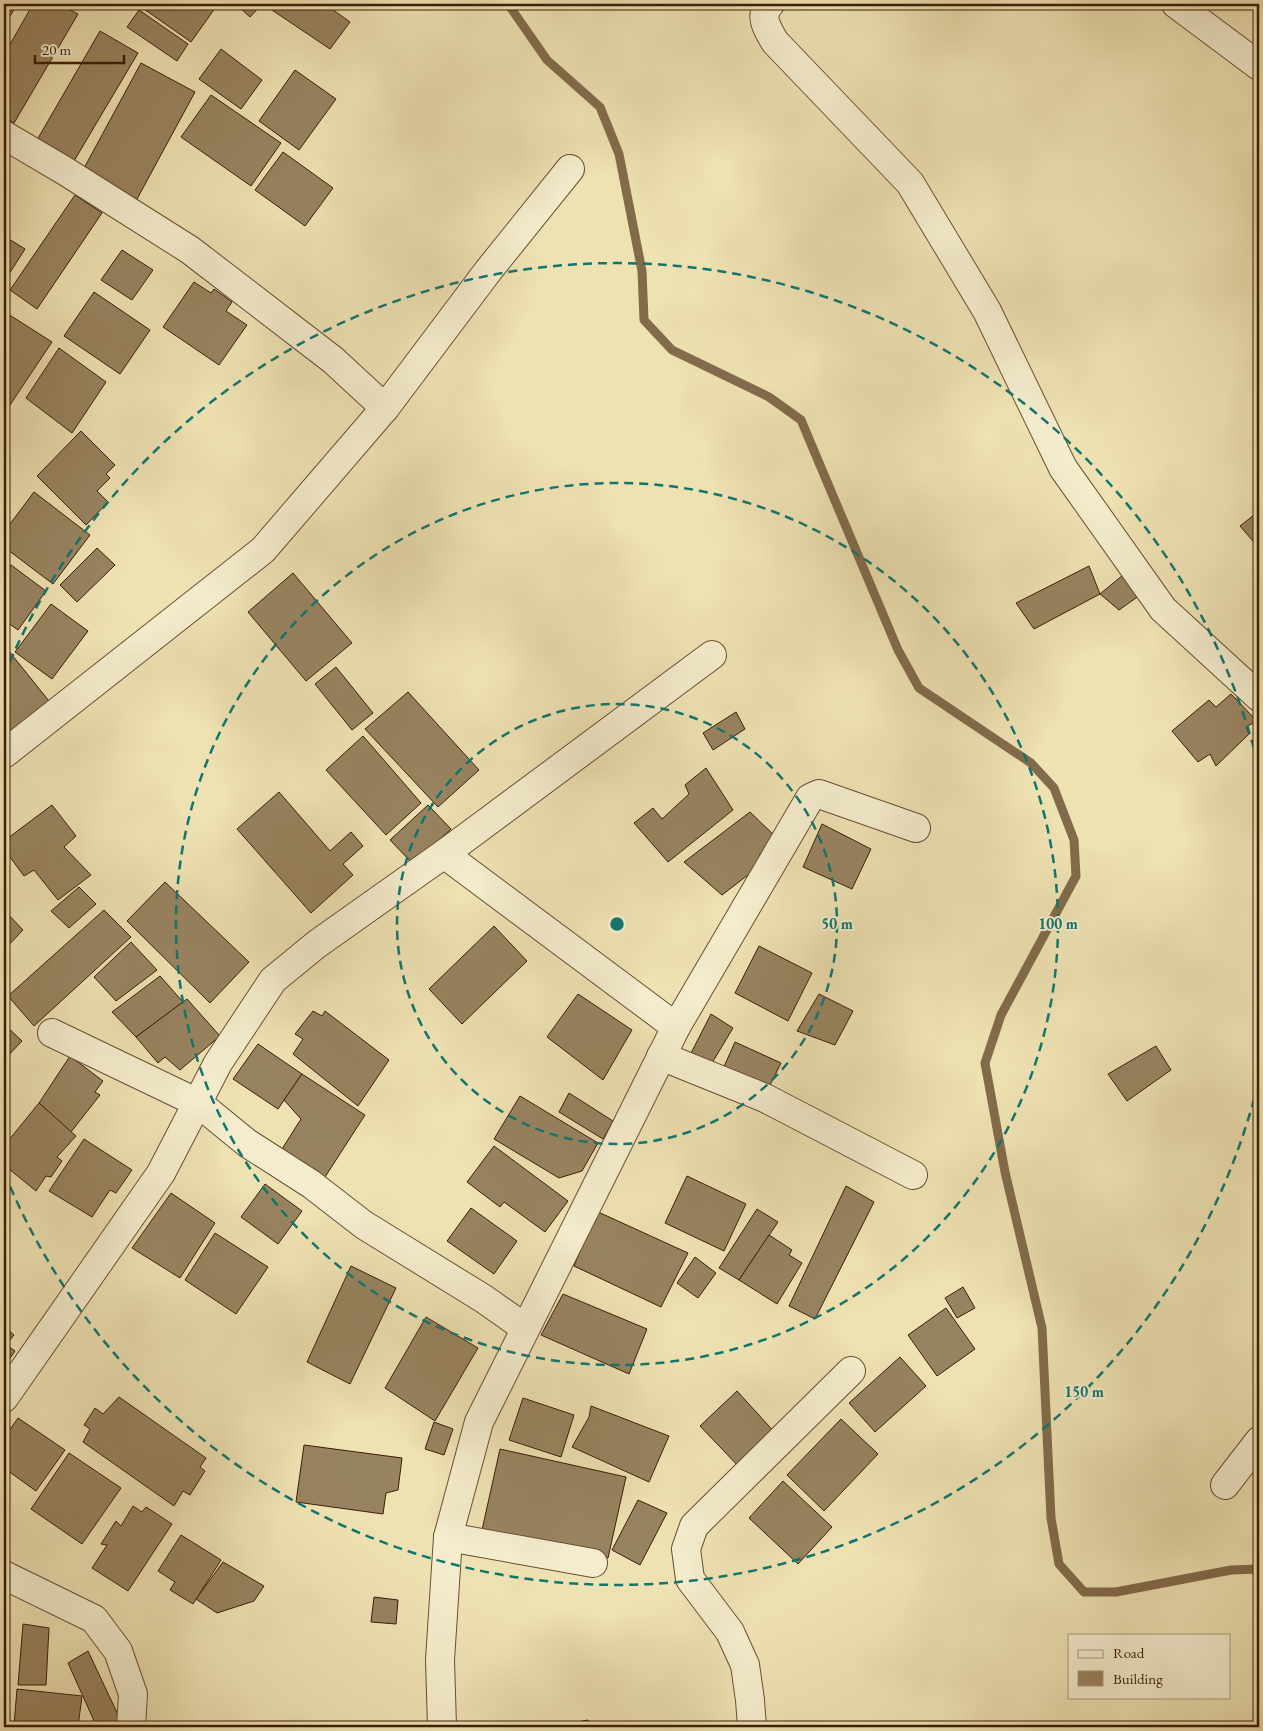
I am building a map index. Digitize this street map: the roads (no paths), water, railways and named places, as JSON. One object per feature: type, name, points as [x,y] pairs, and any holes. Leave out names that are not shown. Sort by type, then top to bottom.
[{"type":"street","points":[[770,4],[766,8],[764,24],[775,42],[910,183],[987,311],[1063,468],[1163,609],[1258,693]]},
{"type":"street","points":[[1176,4],[1259,66]]},
{"type":"street","points":[[4,135],[190,250],[333,360],[386,408]]},
{"type":"street","points":[[4,754],[263,550],[386,408],[488,271],[570,169]]},
{"type":"street","points":[[4,1398],[161,1174],[218,1063],[273,980],[317,944],[444,854],[712,655]]},
{"type":"street","points":[[442,1727],[440,1660],[448,1538],[479,1422],[661,1056],[810,798],[819,794],[916,828]]},
{"type":"street","points":[[444,854],[676,1028]]},
{"type":"street","points":[[52,1033],[198,1103],[248,1143],[311,1184],[364,1226],[484,1299],[525,1328]]},
{"type":"street","points":[[661,1056],[765,1098],[913,1175]]},
{"type":"street","points":[[752,1727],[744,1665],[730,1632],[690,1579],[686,1549],[694,1526],[851,1371]]},
{"type":"street","points":[[1225,1485],[1259,1441]]},
{"type":"street","points":[[448,1538],[593,1563]]},
{"type":"street","points":[[4,1575],[94,1620],[118,1651],[133,1694],[130,1727]]},
{"type":"waterway","points":[[508,4],[547,60],[600,107],[619,154],[642,271],[644,320],[672,350],[769,397],[801,420],[898,650],[919,688],[1031,763],[1054,788],[1074,840],[1076,876],[1001,1015],[985,1063],[1005,1172],[1042,1328],[1051,1518],[1059,1564],[1084,1592],[1116,1592],[1231,1570],[1259,1569]]}]
